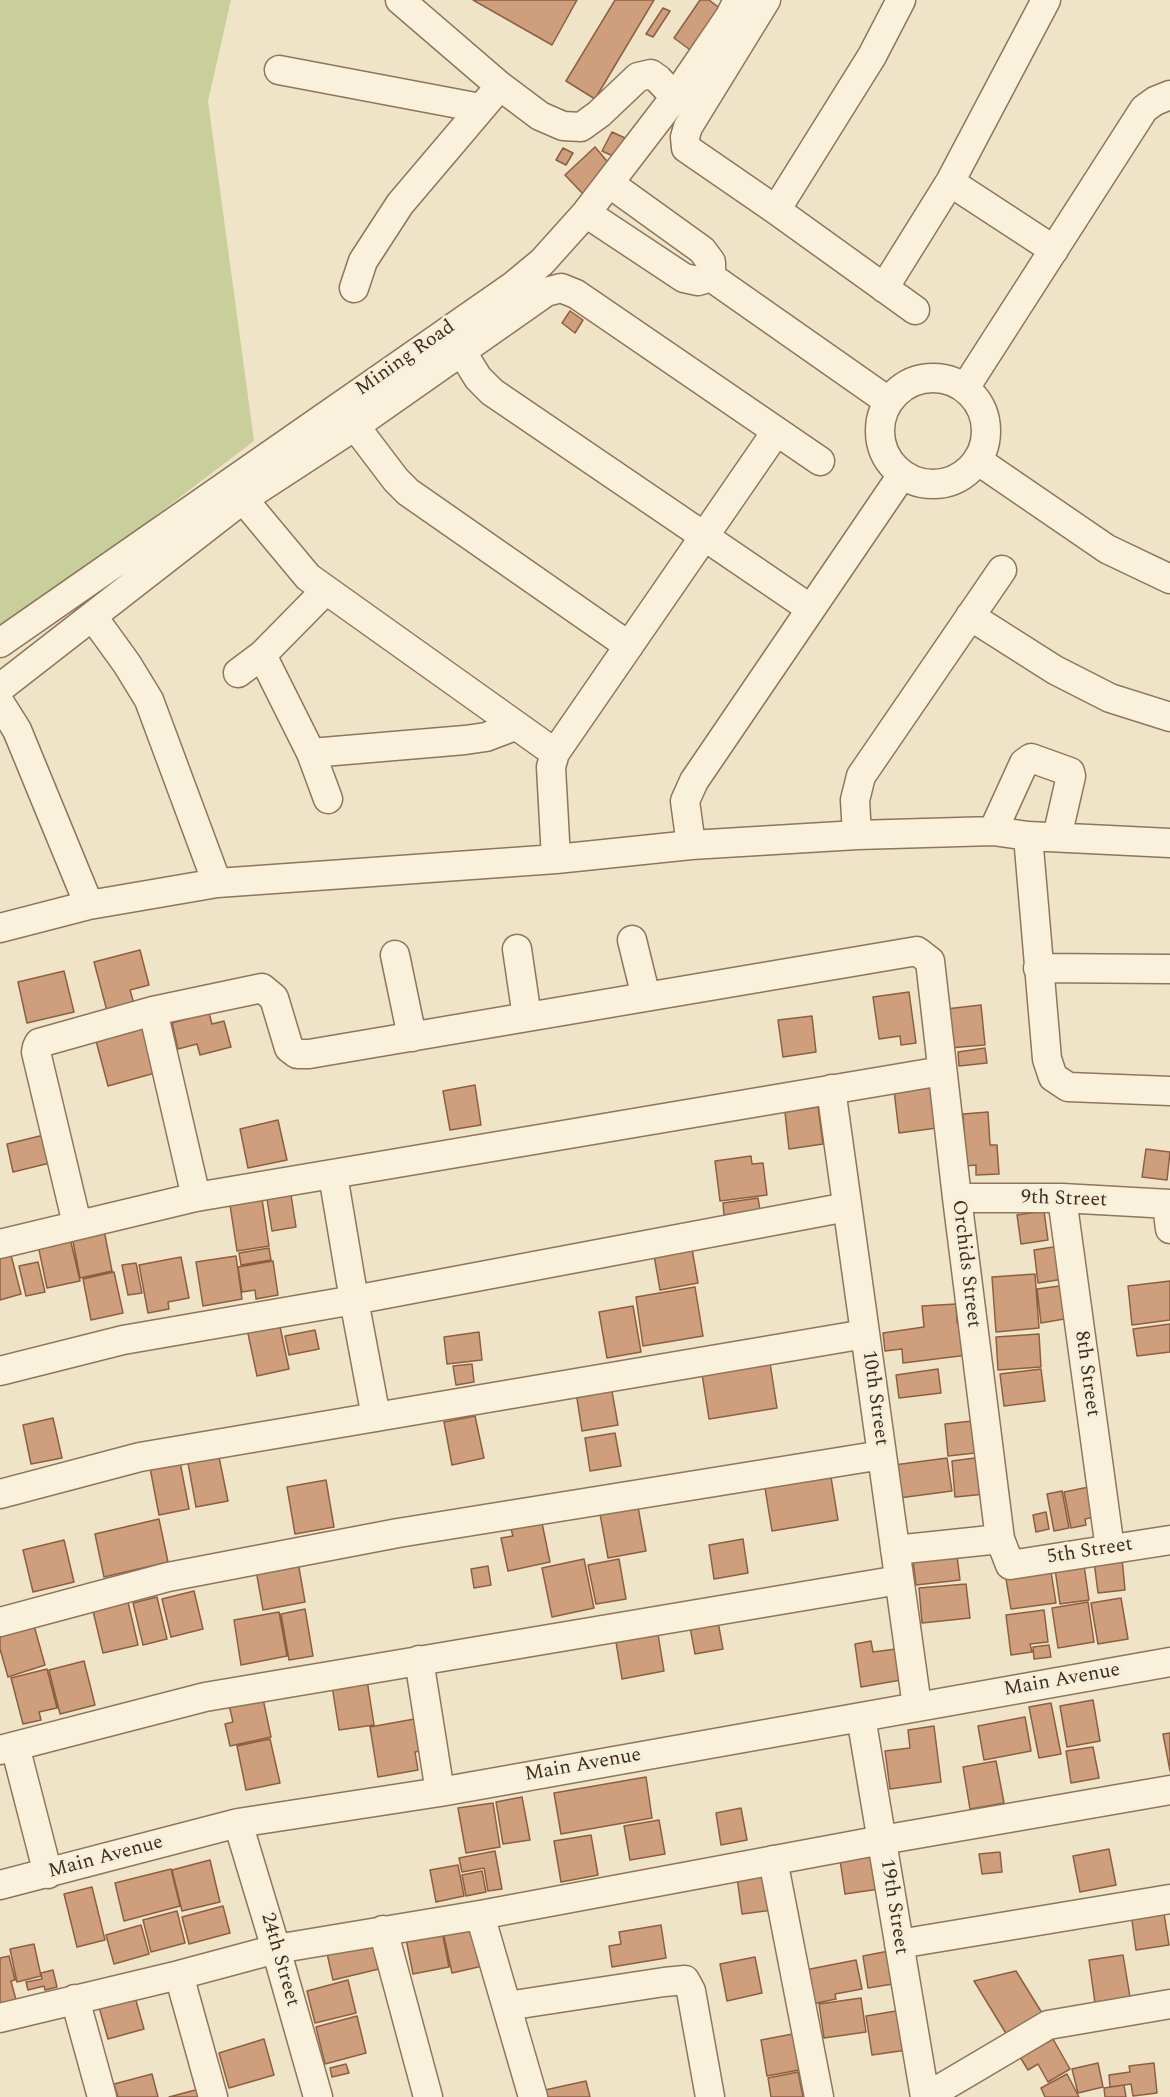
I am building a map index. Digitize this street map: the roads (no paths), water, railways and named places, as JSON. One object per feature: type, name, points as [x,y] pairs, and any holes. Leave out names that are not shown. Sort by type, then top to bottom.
[{"type":"street","points":[[400,0],[500,86],[540,116],[563,126],[581,127],[599,114],[638,77],[651,74],[658,78],[675,98]]},
{"type":"street","name":"Mining Road","points":[[0,642],[513,286],[542,262],[586,213],[675,98],[730,16],[738,0]]},
{"type":"street","points":[[766,0],[688,127],[685,137],[686,148],[915,310]]},
{"type":"street","points":[[776,210],[872,56],[901,0]]},
{"type":"street","points":[[884,288],[950,182],[1046,0]]},
{"type":"street","points":[[279,70],[480,108]]},
{"type":"street","points":[[354,288],[363,261],[399,204],[500,86]]},
{"type":"street","points":[[965,388],[1144,109],[1155,101],[1170,95]]},
{"type":"street","points":[[950,182],[1054,250]]},
{"type":"street","points":[[609,183],[702,250],[711,262],[711,277]]},
{"type":"street","points":[[586,213],[684,278],[698,281],[711,277]]},
{"type":"street","points":[[634,245],[654,217]]},
{"type":"street","points":[[711,277],[888,401]]},
{"type":"street","points":[[0,688],[243,500],[355,426],[546,292],[561,288],[576,294],[820,461]]},
{"type":"street","points":[[462,352],[478,378],[492,392],[811,609]]},
{"type":"street","points":[[932,377],[950,380],[965,388],[976,399],[983,413],[986,429],[984,445],[977,460],[966,473],[951,481],[934,484],[918,482],[902,475],[890,463],[879,433],[888,401],[900,389],[915,380],[932,377]]},
{"type":"street","points":[[355,426],[396,480],[408,492],[628,646]]},
{"type":"street","points":[[556,859],[551,767],[555,753],[776,432]]},
{"type":"street","points":[[977,460],[1107,549],[1170,579]]},
{"type":"street","points":[[691,845],[685,801],[694,781],[902,475]]},
{"type":"street","points":[[243,500],[308,577],[325,591],[555,753]]},
{"type":"street","points":[[857,835],[855,800],[861,776],[1002,570]]},
{"type":"street","points":[[238,673],[262,655],[325,591]]},
{"type":"street","points":[[970,616],[1055,670],[1110,698],[1170,717]]},
{"type":"street","points":[[93,617],[149,700],[217,883]]},
{"type":"street","points":[[262,655],[311,753],[328,799]]},
{"type":"street","points":[[0,703],[17,730],[89,905]]},
{"type":"street","points":[[311,753],[465,740],[486,737],[515,726]]},
{"type":"street","points":[[993,831],[1024,764],[1031,758],[1070,772],[1057,837]]},
{"type":"street","points":[[0,928],[89,905],[217,883],[556,859],[691,845],[857,835],[993,831],[1029,836],[1170,843]]},
{"type":"street","points":[[1029,836],[1047,1059],[1053,1077],[1068,1087],[1170,1092]]},
{"type":"street","points":[[77,1224],[36,1052],[39,1043],[153,1011],[262,988],[274,998],[289,1048],[297,1054],[309,1054],[646,997],[632,940]]},
{"type":"street","points":[[517,949],[527,1017]]},
{"type":"street","name":"Orchids Street","points":[[646,997],[917,951],[930,961],[957,1198],[1004,1552]]},
{"type":"street","points":[[395,956],[412,1037]]},
{"type":"street","points":[[1038,968],[1170,969]]},
{"type":"street","points":[[153,1011],[196,1197]]},
{"type":"street","points":[[0,1244],[196,1197],[942,1071]]},
{"type":"street","name":"10th Street","points":[[831,1089],[917,1706]]},
{"type":"street","points":[[333,1175],[376,1417]]},
{"type":"street","name":"9th Street","points":[[957,1198],[1062,1198],[1169,1212]]},
{"type":"street","name":"8th Street","points":[[1062,1198],[1110,1549]]},
{"type":"street","points":[[0,1371],[123,1340],[354,1300],[847,1207]]},
{"type":"street","points":[[0,1494],[140,1457],[865,1334]]},
{"type":"street","points":[[0,1622],[168,1577],[398,1533],[882,1455]]},
{"type":"street","name":"5th Street","points":[[895,1550],[1004,1552],[1110,1549],[1170,1540]]},
{"type":"street","points":[[48,1874],[8,1748],[205,1696],[899,1580]]},
{"type":"street","points":[[419,1660],[440,1792]]},
{"type":"street","name":"Main Avenue","points":[[0,1885],[238,1823],[440,1792],[1170,1662]]},
{"type":"street","name":"19th Street","points":[[861,1717],[925,2097]]},
{"type":"street","points":[[0,2018],[276,1949],[480,1915],[882,1840],[1170,1790]]},
{"type":"street","name":"24th Street","points":[[238,1823],[318,2097]]},
{"type":"street","points":[[773,1860],[819,2097]]},
{"type":"street","points":[[899,1944],[1170,1899]]},
{"type":"street","points":[[480,1915],[533,2097]]},
{"type":"street","points":[[383,1930],[428,2097]]},
{"type":"street","points":[[179,1975],[213,2097]]},
{"type":"street","points":[[507,2006],[685,1980],[691,1991],[710,2097]]},
{"type":"street","points":[[75,1999],[102,2097]]},
{"type":"street","points":[[925,2097],[1048,2025],[1170,2004]]}]
